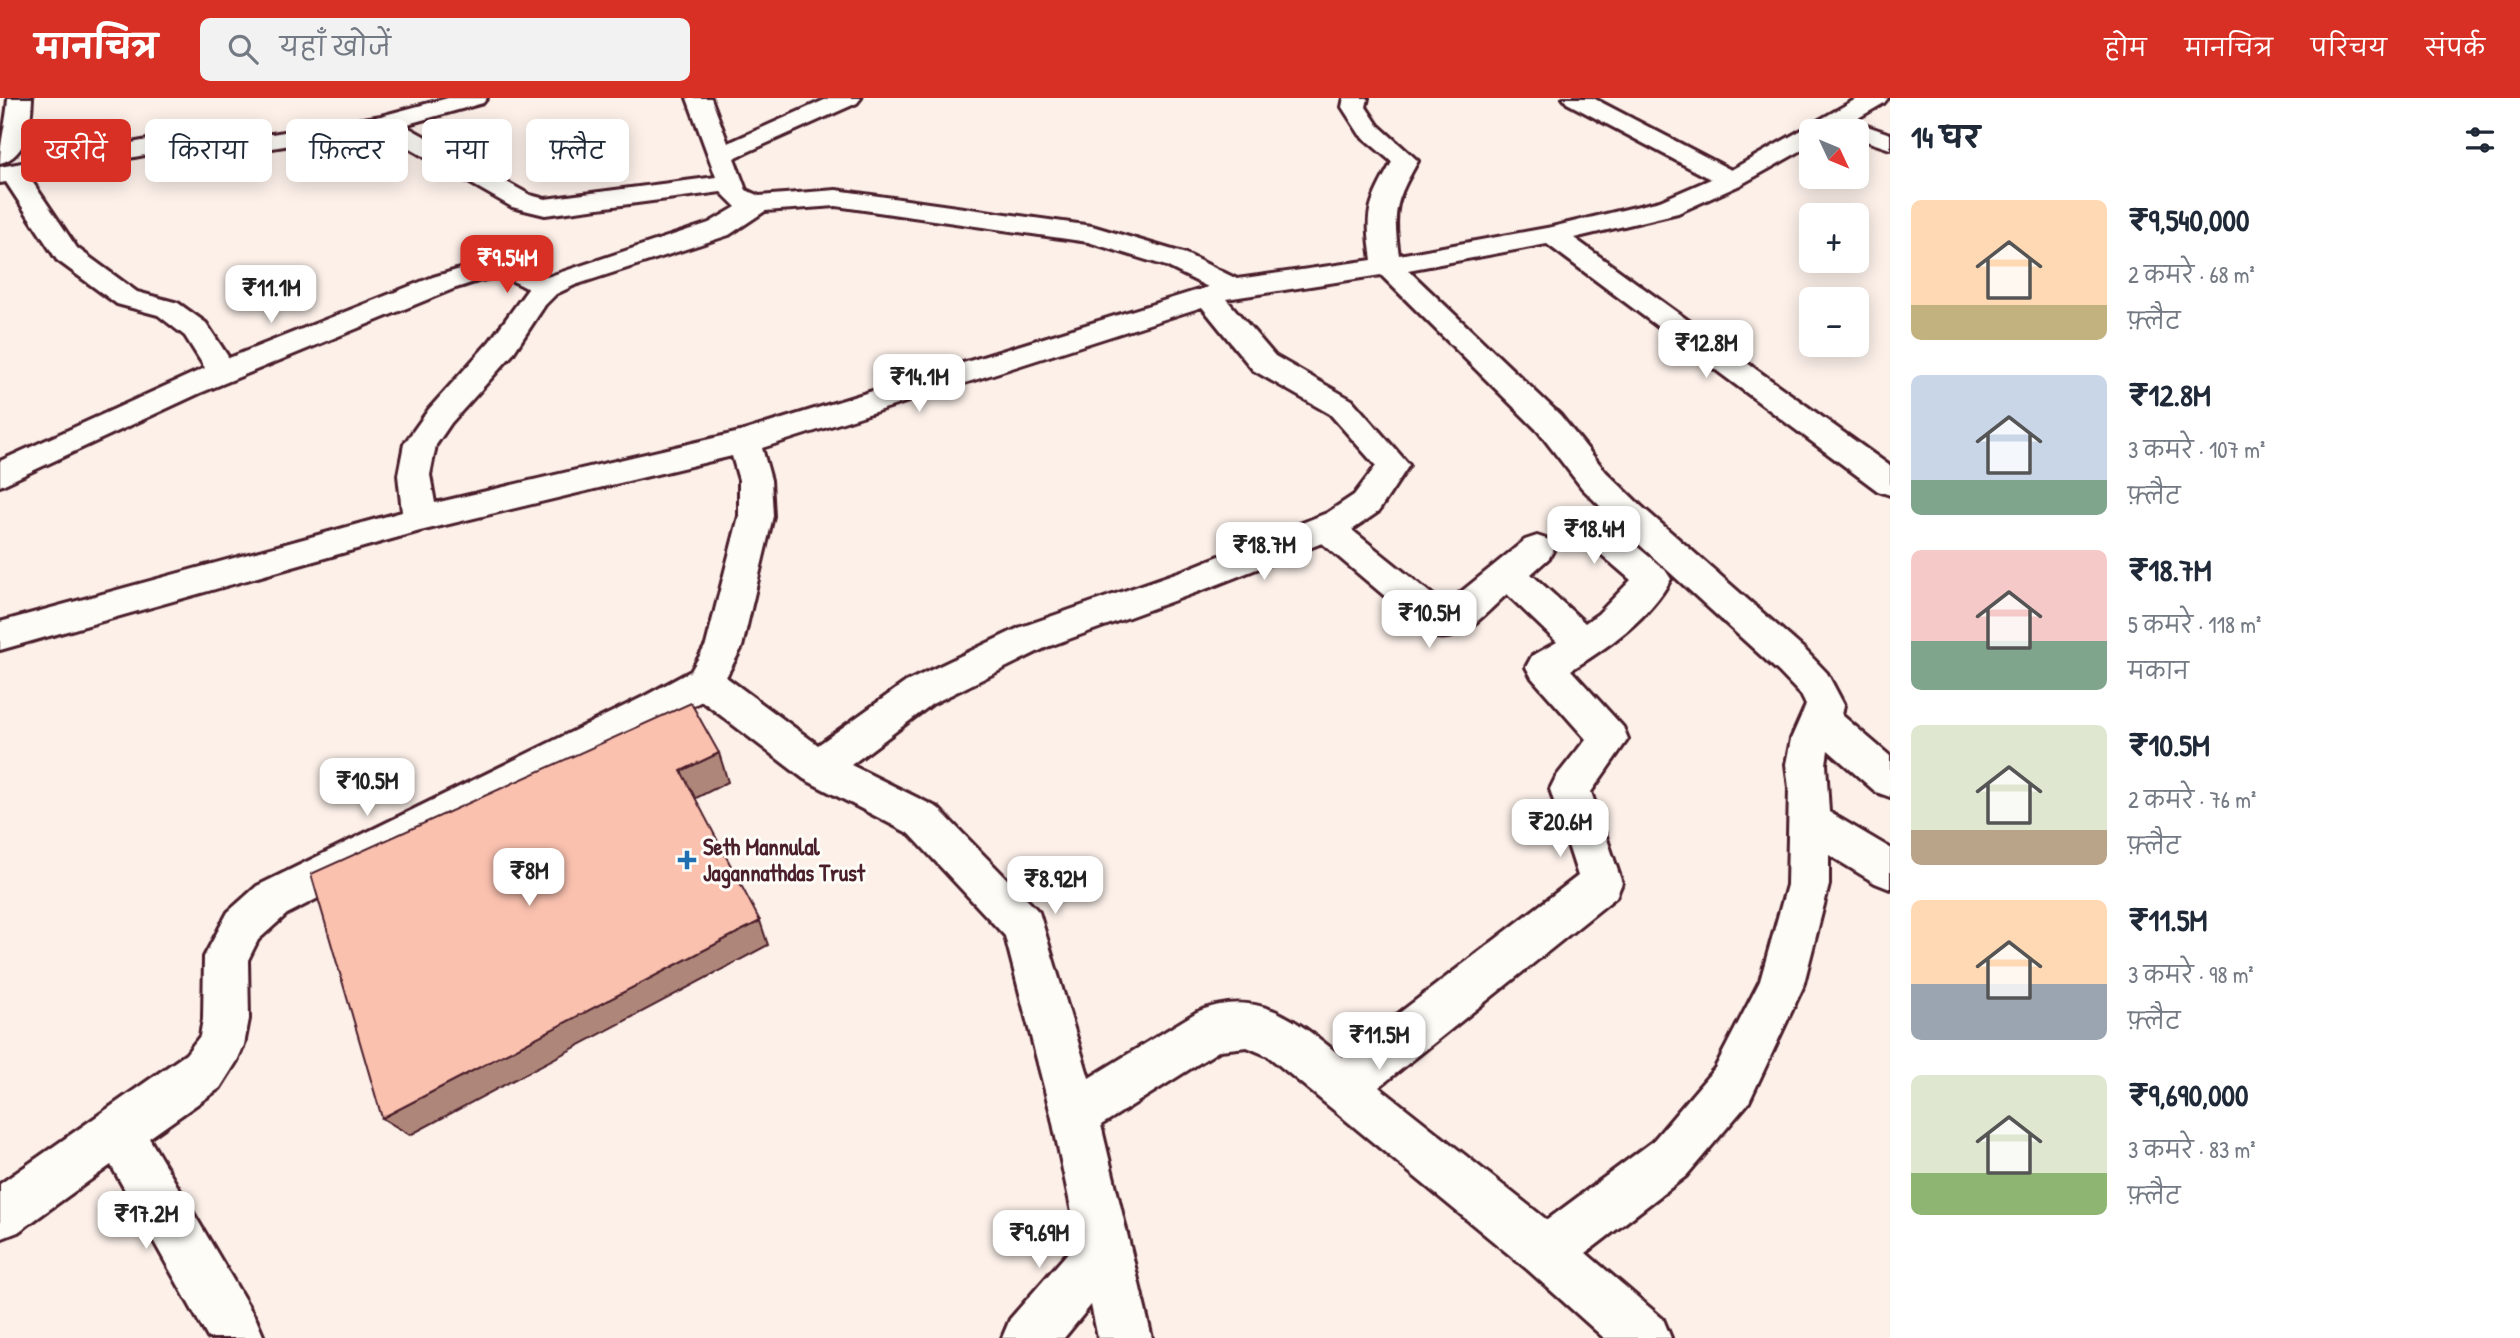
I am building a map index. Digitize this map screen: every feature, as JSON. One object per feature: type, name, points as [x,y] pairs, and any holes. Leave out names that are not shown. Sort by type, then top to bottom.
[{"type":"street","points":[[20,98],[19,127],[5,151],[4,168],[67,254],[127,298],[168,309],[197,330],[223,372]]},
{"type":"street","points":[[394,119],[475,98]]},
{"type":"street","points":[[699,98],[734,193],[744,201],[759,204],[836,198],[1092,234],[1176,260],[1220,292],[1264,363],[1341,407],[1394,465],[1372,500],[1346,519],[1199,578],[1034,637],[919,693],[818,767]]},
{"type":"street","points":[[719,156],[849,98]]},
{"type":"street","points":[[1356,98],[1354,107],[1369,130],[1405,161],[1384,199],[1381,227],[1387,266],[1549,423],[1594,480],[1629,515],[1792,661],[1814,684],[1825,705],[1821,721],[1810,740],[1806,764],[1808,885],[1781,987],[1732,1085],[1669,1159],[1546,1252]]},
{"type":"street","points":[[1574,98],[1731,180]]},
{"type":"street","points":[[1838,119],[1872,99]]},
{"type":"street","points":[[4,168],[224,133],[254,141],[286,139]]},
{"type":"street","points":[[408,136],[522,201],[545,207],[731,183]]},
{"type":"street","points":[[1869,138],[1890,142]]},
{"type":"street","points":[[0,636],[420,519],[744,442],[1220,292],[1387,266],[1552,235],[1669,207],[1731,180],[1799,141]]},
{"type":"street","points":[[420,519],[414,475],[421,444],[440,416],[500,348],[546,288],[565,279],[719,229],[759,204]]},
{"type":"street","points":[[1552,235],[1890,483]]},
{"type":"street","points":[[0,474],[223,372],[443,283],[491,269],[516,270],[546,288]]},
{"type":"street","points":[[0,1214],[202,1071],[221,1045],[226,1019],[226,957],[243,926],[272,900],[704,682],[724,647],[756,516],[755,480],[744,442]]},
{"type":"street","points":[[1341,1087],[1601,883],[1570,789],[1609,739],[1545,667],[1611,624],[1653,579],[1607,540],[1629,515]]},
{"type":"street","points":[[1325,528],[1445,626],[1523,561],[1583,644]]},
{"type":"street","points":[[704,682],[818,767],[924,821],[1024,926],[1075,1114],[1125,1338]]},
{"type":"street","points":[[1821,721],[1890,780]]},
{"type":"street","points":[[1808,821],[1890,870]]},
{"type":"street","points":[[1075,1114],[1213,1028],[1249,1024],[1284,1040],[1546,1252],[1644,1338]]},
{"type":"street","points":[[118,1131],[237,1338]]},
{"type":"street","points":[[1029,1338],[1105,1249]]},
{"type":"building","points":[[691,703],[719,753],[681,771],[760,921],[382,1118],[311,874]]},
{"type":"place","name":"Seth Mannulal Jagannathdas Trust","points":[[687,860]]}]
